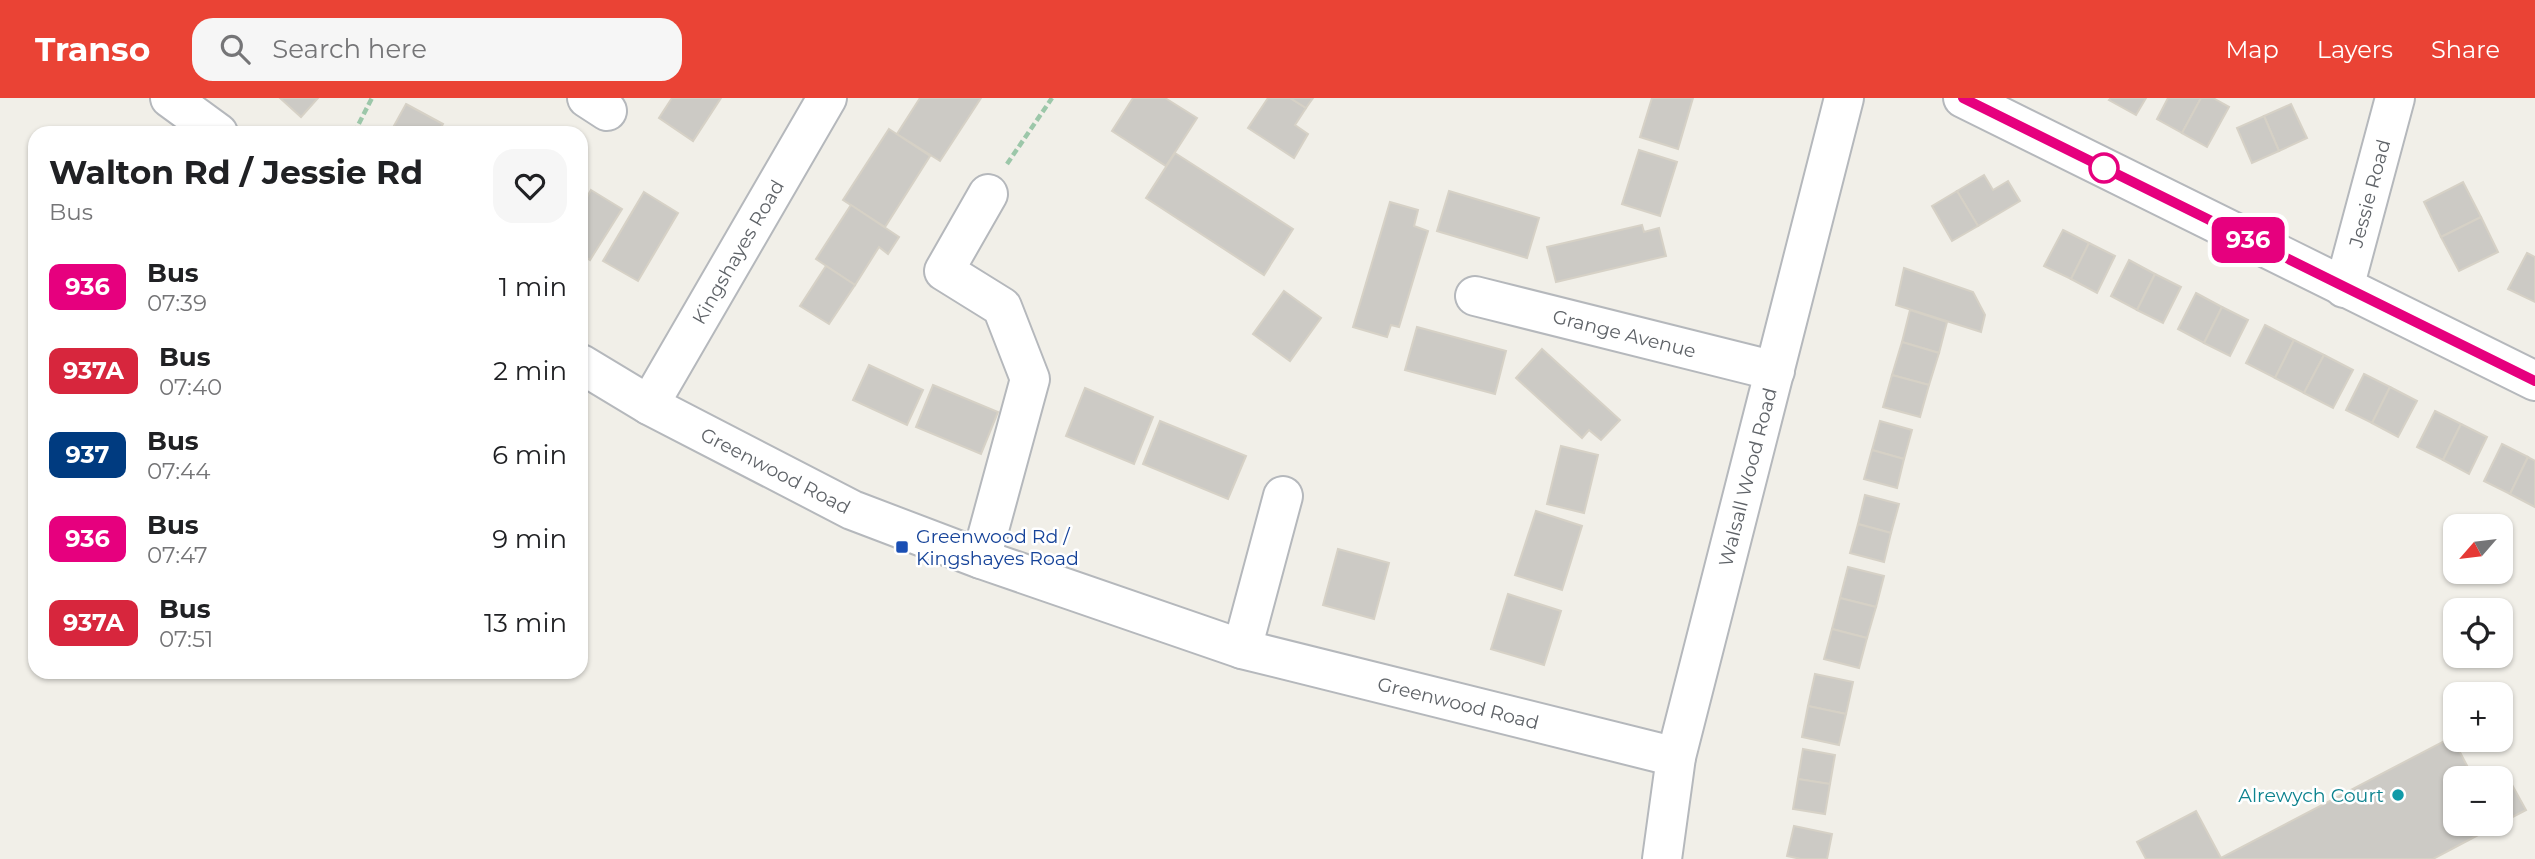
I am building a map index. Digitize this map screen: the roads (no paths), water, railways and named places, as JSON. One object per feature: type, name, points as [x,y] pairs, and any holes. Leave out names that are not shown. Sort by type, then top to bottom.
[{"type":"street","points":[[170,98],[208,126]]},
{"type":"street","name":"Kingshayes Road","points":[[649,405],[827,98]]},
{"type":"street","name":"Walsall Wood Road","points":[[1662,859],[1676,757],[1844,98]]},
{"type":"street","points":[[1963,98],[2002,107],[2344,288],[2535,381]]},
{"type":"street","name":"Jessie Road","points":[[2344,288],[2395,98]]},
{"type":"street","points":[[981,559],[1031,379],[1002,307],[944,271],[988,194]]},
{"type":"street","name":"Grange Avenue","points":[[1475,296],[1775,371]]},
{"type":"street","name":"Greenwood Road","points":[[588,368],[649,405],[852,510],[981,559],[1242,649],[1676,757]]},
{"type":"street","points":[[1242,649],[1283,496]]},
{"type":"place","name":"Greenwood Rd / Kingshayes Road","points":[[902,547]]},
{"type":"place","name":"Alrewych Court","points":[[2398,795]]}]
